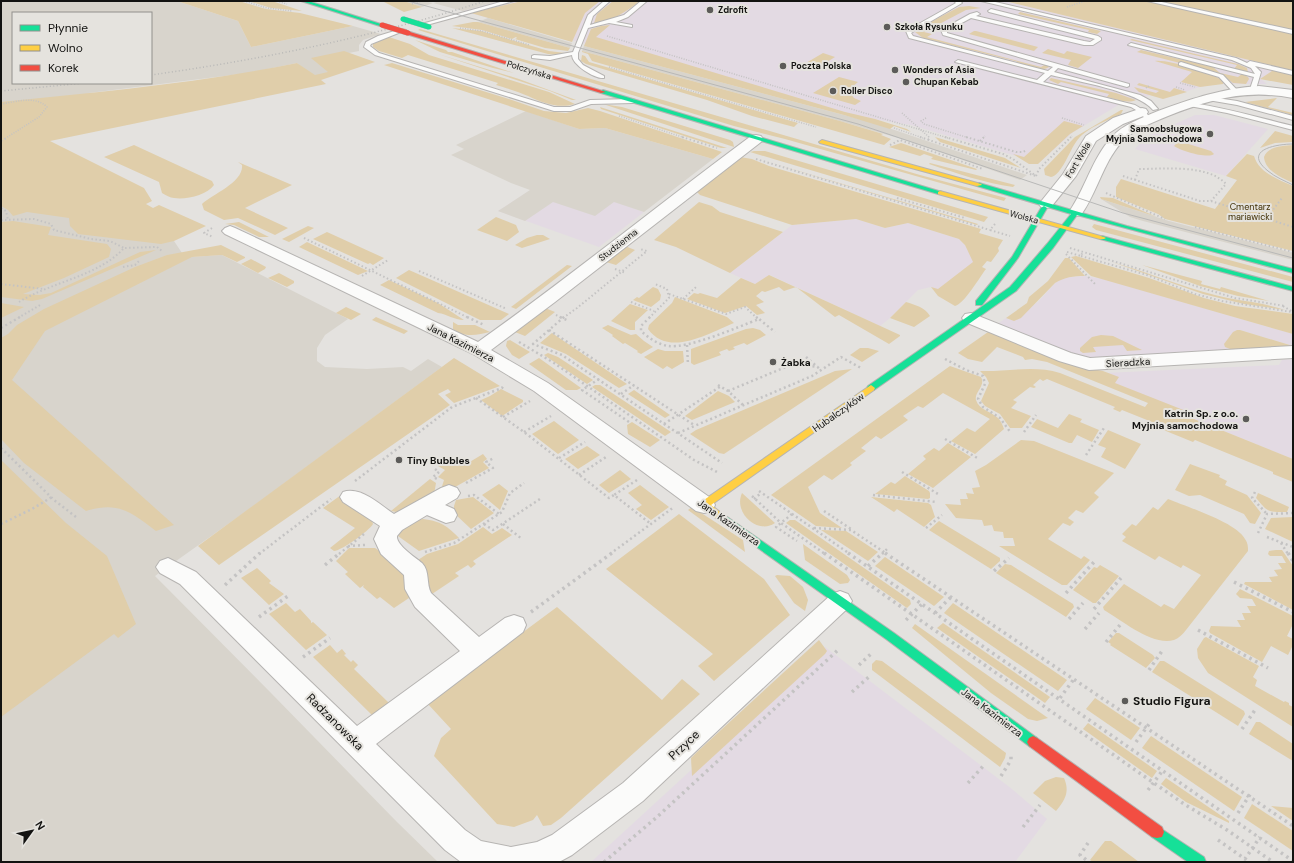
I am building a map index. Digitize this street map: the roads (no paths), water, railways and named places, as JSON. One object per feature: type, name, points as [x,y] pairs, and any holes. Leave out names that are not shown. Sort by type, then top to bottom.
[{"type":"main road","name":"Połczyńska","points":[[303,1],[756,139]]},
{"type":"main road","points":[[399,18],[433,28]]},
{"type":"main road","name":"Połczyńska","points":[[530,56],[605,78]]},
{"type":"main road","name":"Wolska","points":[[756,139],[1039,221],[1293,289]]},
{"type":"main road","name":"Wolska","points":[[810,139],[1293,271]]},
{"type":"main road","name":"Hubalczyków","points":[[971,318],[979,302],[1007,270],[1039,221],[1046,204]]},
{"type":"main road","name":"Hubalczyków","points":[[704,505],[1013,289],[1065,228],[1076,212]]},
{"type":"main road","name":"Jana Kazimierza","points":[[704,505],[840,601],[1199,862]]},
{"type":"street","name":"Fort Wola","points":[[1046,204],[1069,176],[1091,139],[1125,111],[1148,114],[1186,104],[1202,93],[1253,89],[1293,94]]},
{"type":"street","name":"Fort Wola","points":[[1076,212],[1114,143],[1148,114]]},
{"type":"street","name":"Studzienna","points":[[480,350],[503,334],[756,139]]},
{"type":"street","name":"Jana Kazimierza","points":[[230,231],[480,350],[541,387],[704,505]]},
{"type":"street","name":"Sieradzka","points":[[971,318],[1065,357],[1089,364],[1293,352]]},
{"type":"street","points":[[345,492],[390,522]]},
{"type":"street","points":[[390,522],[440,505]]},
{"type":"street","points":[[390,522],[385,539],[386,544],[415,571],[417,589],[423,600],[478,652]]},
{"type":"street","name":"Radzanowska","points":[[168,567],[188,578],[455,840],[475,854],[511,862]]},
{"type":"street","name":"Przyce","points":[[511,862],[540,856],[562,845],[633,792],[840,601]]},
{"type":"street","points":[[356,743],[514,625]]},
{"type":"lane","points":[[511,1],[488,6],[380,37],[368,43],[367,47],[377,54],[548,108],[571,109],[590,102],[634,102]]},
{"type":"lane","points":[[605,78],[581,66],[575,59],[575,53],[591,15],[607,1]]},
{"type":"lane","points":[[586,26],[607,22],[626,16],[644,1]]},
{"type":"lane","points":[[957,1],[959,3],[908,32],[911,37],[1131,94],[1143,98],[1151,104],[1148,114]]},
{"type":"lane","points":[[984,1],[1293,73]]},
{"type":"lane","points":[[1150,1],[1293,32]]},
{"type":"lane","points":[[1012,7],[971,16],[944,30],[945,34],[1127,85]]},
{"type":"lane","points":[[971,16],[1084,43],[1091,44],[1099,39],[991,11]]},
{"type":"lane","points":[[607,22],[630,26]]},
{"type":"lane","points":[[1131,45],[1256,76]]},
{"type":"lane","points":[[530,56],[550,58],[575,53]]},
{"type":"lane","points":[[1152,57],[1221,76],[1235,91]]},
{"type":"lane","points":[[1234,59],[1252,67],[1258,72],[1253,89]]},
{"type":"lane","points":[[992,73],[958,62],[1039,82],[1125,111]]},
{"type":"lane","points":[[1039,82],[1057,66]]},
{"type":"lane","points":[[579,85],[586,92],[590,102]]},
{"type":"lane","points":[[1202,93],[1293,118]]},
{"type":"lane","points":[[1186,104],[1223,110],[1293,128]]},
{"type":"tram line","points":[[408,1],[858,124],[1123,213],[1293,258]]},
{"type":"tram line","points":[[1293,144],[1271,147],[1260,153],[1259,158],[1261,164],[1268,171],[1293,185]]},
{"type":"railway","points":[[152,75],[236,62],[361,36],[444,14],[485,1]]},
{"type":"railway","points":[[1,91],[74,84]]},
{"type":"place","name":"Zdrofit","points":[[710,10]]},
{"type":"place","name":"Szkoła Rysunku","points":[[887,27]]},
{"type":"place","name":"Poczta Polska","points":[[783,66]]},
{"type":"place","name":"Wonders of Asia","points":[[895,70]]},
{"type":"place","name":"Chupan Kebab","points":[[906,82]]},
{"type":"place","name":"Roller Disco","points":[[833,91]]},
{"type":"place","name":"Samoobsługowa Myjnia Samochodowa","points":[[1210,134]]},
{"type":"place","name":"Żabka","points":[[773,362]]},
{"type":"place","name":"Katrin Sp. z o.o. Myjnia samochodowa","points":[[1246,419]]},
{"type":"place","name":"Tiny Bubbles","points":[[399,460]]},
{"type":"place","name":"Studio Figura","points":[[1125,701]]},
{"type":"park label","name":"Cmentarz mariawicki","points":[[1250,212]]}]
